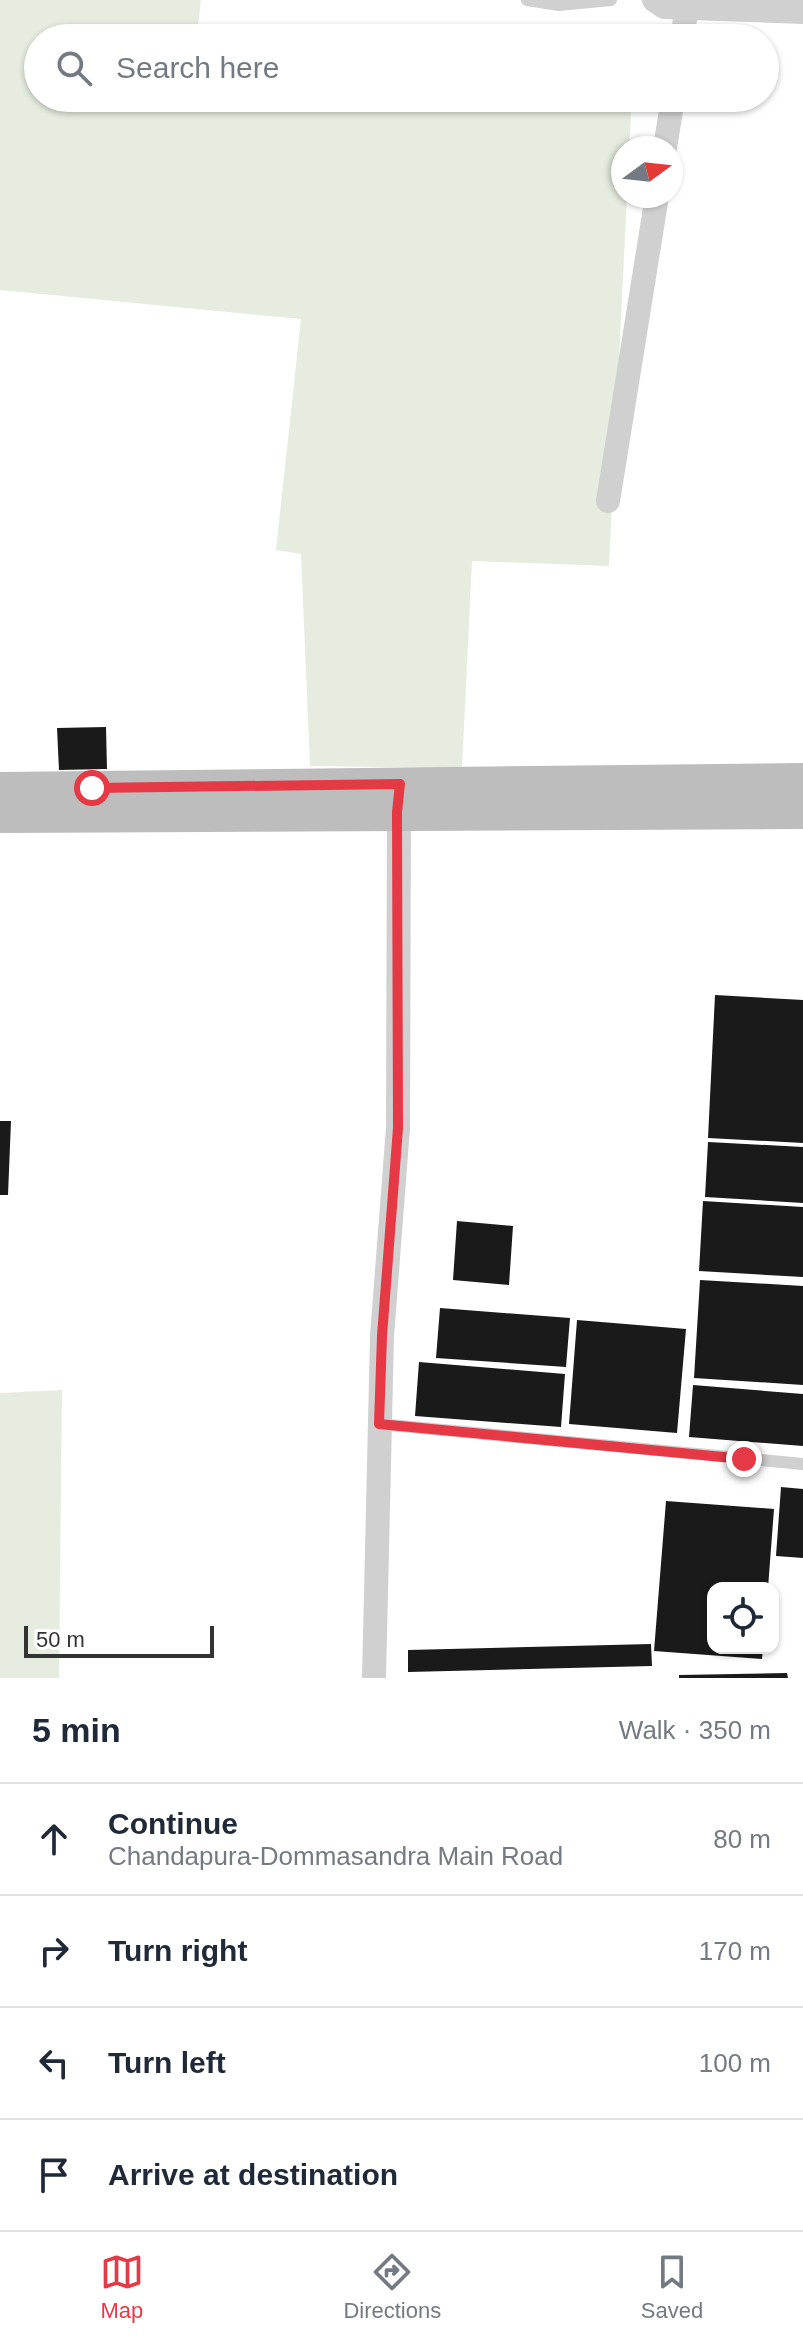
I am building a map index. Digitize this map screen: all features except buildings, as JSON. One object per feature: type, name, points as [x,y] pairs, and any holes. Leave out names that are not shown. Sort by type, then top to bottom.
[{"type":"main road","points":[[0,816],[803,780]]},
{"type":"main road","points":[[0,789],[399,798],[803,812]]},
{"type":"street","points":[[654,0],[664,7],[688,4],[803,12]]},
{"type":"street","points":[[684,24],[688,4]]},
{"type":"street","points":[[667,136],[671,112]]},
{"type":"street","points":[[608,501],[655,208]]},
{"type":"street","points":[[374,1678],[382,1336],[398,1128],[399,798]]},
{"type":"lane","points":[[527,0],[559,5],[611,0]]},
{"type":"lane","points":[[379,1424],[803,1464]]},
{"type":"shaded area","points":[[0,0],[201,0],[198,24],[24,24],[24,112],[631,112],[630,136],[611,136],[611,208],[626,208],[609,566],[472,561],[462,768],[310,766],[301,554],[276,550],[301,319],[0,290]]},
{"type":"shaded area","points":[[62,1390],[59,1678],[0,1678],[0,1393]]},
{"type":"route","points":[[92,788],[400,784],[397,812],[398,1128],[382,1336],[379,1424],[744,1459]]}]
